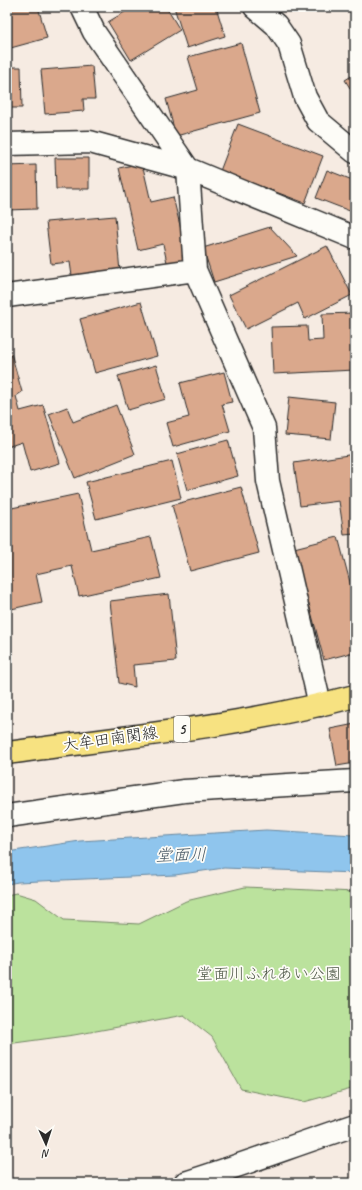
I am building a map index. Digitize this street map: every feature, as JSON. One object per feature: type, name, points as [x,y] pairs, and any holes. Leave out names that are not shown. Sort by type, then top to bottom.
[{"type":"main road","name":"大牟田南関線","points":[[7,753],[201,727],[320,705],[355,696]]},
{"type":"street","points":[[82,7],[94,32],[188,169],[195,270],[264,428],[268,481],[320,705]]},
{"type":"street","points":[[255,7],[276,26],[289,44],[305,97],[318,121],[355,152]]},
{"type":"street","points":[[7,144],[90,142],[188,169],[355,238]]},
{"type":"street","points":[[7,296],[195,270]]},
{"type":"street","points":[[7,816],[184,791],[355,781]]},
{"type":"street","points":[[184,1183],[234,1168],[297,1144],[355,1125]]},
{"type":"green space","name":"堂面川ふれあい公園","points":[[245,887],[355,892],[355,1088],[304,1102],[241,1089],[212,1037],[184,1015],[74,1035],[7,1044],[7,895],[16,893],[36,899],[64,920],[139,924],[186,901]]},
{"type":"water","name":"堂面川","points":[[266,830],[355,835],[355,873],[224,868],[175,875],[18,882],[7,884],[7,852],[80,841]]},
{"type":"building","points":[[7,7],[38,7],[47,38],[7,49]]},
{"type":"building","points":[[133,7],[166,7],[180,30],[131,60],[108,22]]},
{"type":"building","points":[[174,7],[216,7],[225,36],[187,48]]},
{"type":"building","points":[[241,43],[260,113],[176,136],[166,99],[198,90],[188,57]]},
{"type":"building","points":[[92,66],[95,99],[83,99],[84,111],[45,114],[41,70]]},
{"type":"building","points":[[7,67],[21,67],[22,108],[7,108]]},
{"type":"building","points":[[355,74],[355,96],[345,80]]},
{"type":"building","points":[[238,124],[323,156],[305,203],[220,171]]},
{"type":"building","points":[[55,158],[89,158],[89,189],[56,189]]},
{"type":"building","points":[[142,163],[151,202],[173,197],[189,262],[168,267],[163,244],[138,250],[119,168]]},
{"type":"building","points":[[36,165],[37,209],[7,210],[7,166]]},
{"type":"building","points":[[327,170],[355,181],[355,213],[316,198]]},
{"type":"building","points":[[115,216],[120,272],[72,276],[70,262],[51,264],[46,222]]},
{"type":"building","points":[[270,227],[297,256],[214,282],[203,248]]},
{"type":"building","points":[[327,246],[352,295],[305,319],[298,303],[246,329],[229,295]]},
{"type":"building","points":[[141,302],[157,356],[95,373],[80,319]]},
{"type":"building","points":[[355,313],[355,370],[273,374],[271,327],[307,326],[308,341],[323,340],[322,314]]},
{"type":"building","points":[[11,353],[22,392],[16,396],[20,411],[43,405],[60,463],[30,472],[22,442],[7,447],[7,354]]},
{"type":"building","points":[[156,365],[166,399],[128,410],[118,376]]},
{"type":"building","points":[[224,372],[232,402],[222,404],[230,431],[173,447],[166,423],[189,417],[180,383]]},
{"type":"building","points":[[289,397],[335,402],[331,439],[285,435]]},
{"type":"building","points":[[116,405],[135,454],[75,478],[49,414],[67,407],[73,422]]},
{"type":"building","points":[[228,440],[238,476],[187,490],[177,454]]},
{"type":"building","points":[[355,454],[355,534],[344,535],[339,501],[300,506],[294,463]]},
{"type":"building","points":[[172,461],[181,498],[96,519],[86,482]]},
{"type":"building","points":[[241,487],[259,553],[190,571],[172,505]]},
{"type":"building","points":[[78,494],[91,550],[151,537],[161,578],[79,596],[72,566],[36,574],[42,602],[7,610],[7,509]]},
{"type":"building","points":[[338,537],[355,601],[355,652],[324,660],[294,548]]},
{"type":"building","points":[[169,594],[176,661],[133,665],[135,687],[119,683],[110,601]]},
{"type":"building","points":[[355,724],[355,763],[337,766],[330,729]]}]
